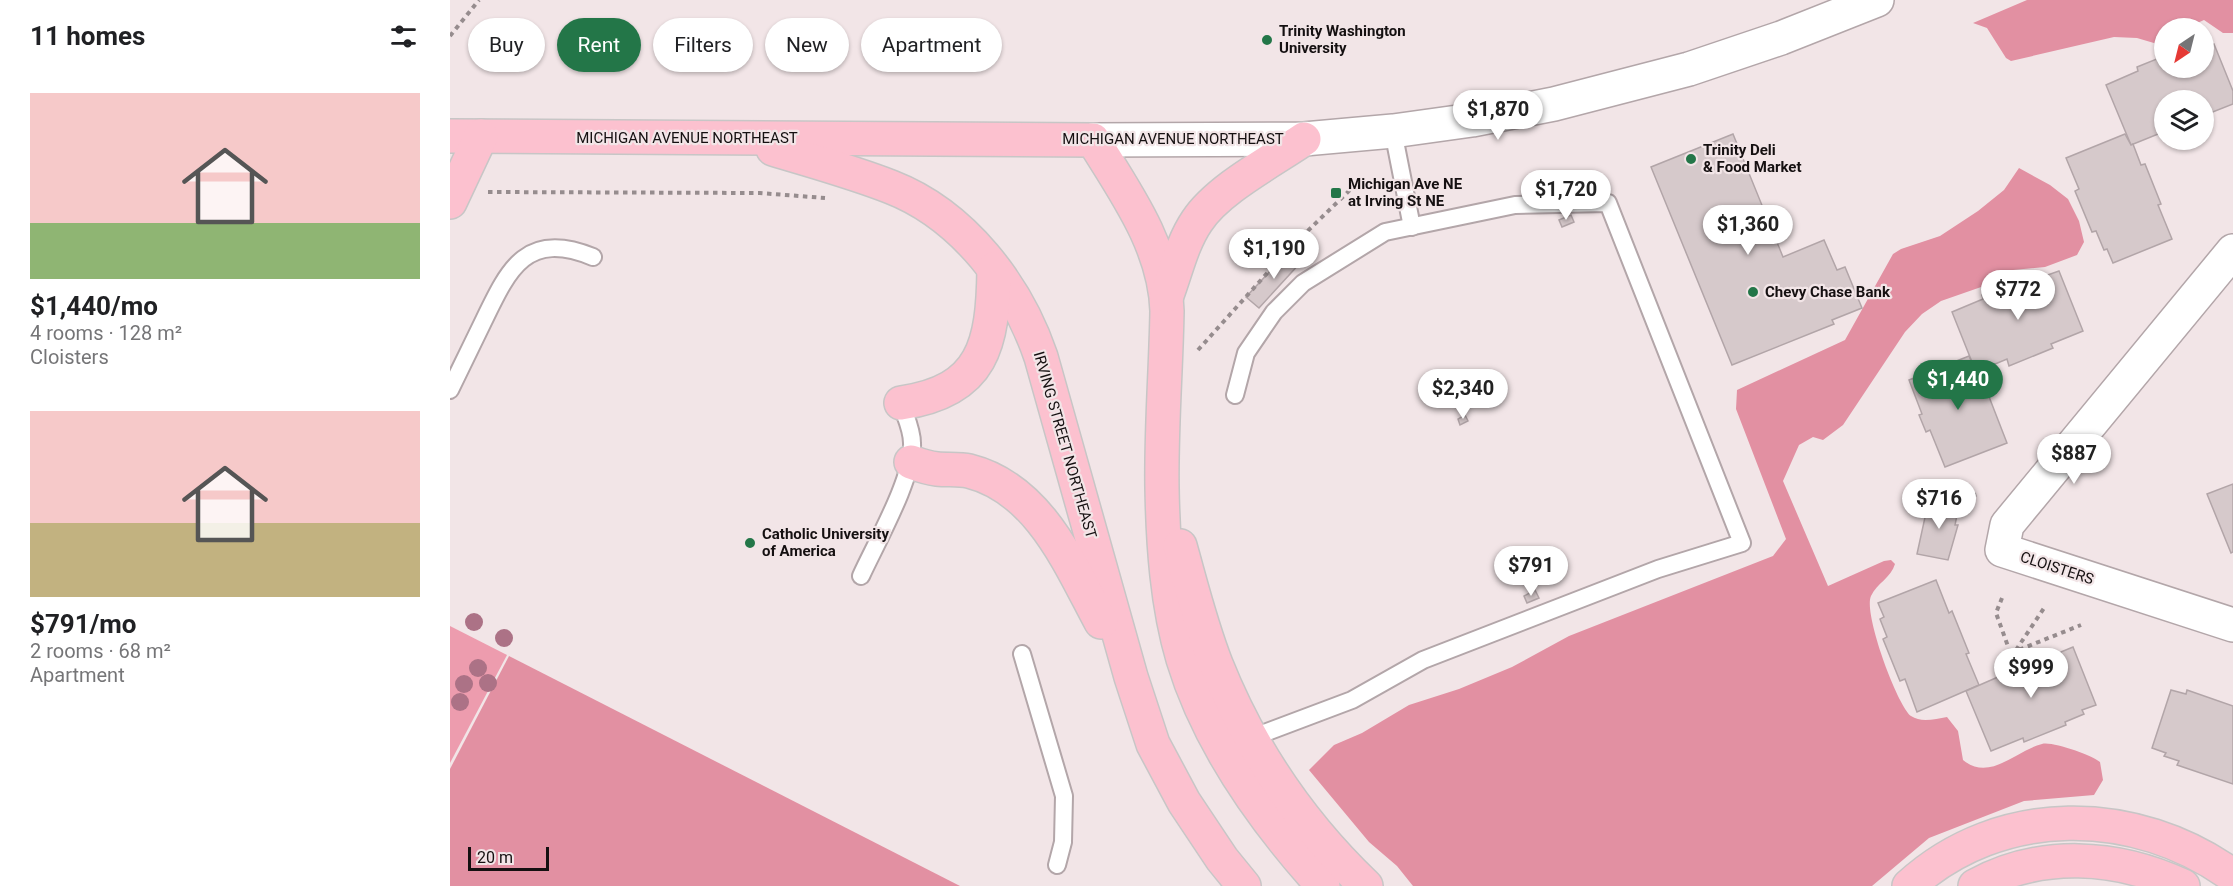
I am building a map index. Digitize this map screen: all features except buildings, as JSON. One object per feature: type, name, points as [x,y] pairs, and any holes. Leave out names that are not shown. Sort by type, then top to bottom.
[{"type":"main road","name":"MICHIGAN AVENUE NORTHEAST","points":[[465,136],[743,139],[1304,139],[1393,131],[1505,114],[1639,84],[1738,53],[1845,6],[1877,0]]},
{"type":"main road","points":[[450,202],[465,136]]},
{"type":"main road","name":"IRVING STREET NORTHEAST","points":[[743,139],[885,184],[915,198],[951,223],[994,269],[1023,313],[1041,357],[1131,677],[1149,733],[1184,802],[1222,859],[1244,886]]},
{"type":"main road","points":[[1167,295],[1188,238],[1203,213],[1229,189],[1304,139]]},
{"type":"main road","points":[[1093,140],[1124,189],[1150,239],[1161,267],[1167,295],[1162,486],[1165,557],[1183,659],[1205,717],[1220,745],[1264,814],[1323,886]]},
{"type":"main road","name":"CLOISTERS","points":[[2233,251],[2007,525],[2002,550],[2233,625]]},
{"type":"main road","points":[[901,403],[951,389],[969,372],[981,351],[991,320],[994,269]]},
{"type":"main road","points":[[911,462],[936,469],[969,471],[1004,488],[1032,510],[1047,526],[1068,559],[1131,677]]},
{"type":"main road","points":[[1162,486],[1215,662],[1251,738],[1278,783],[1307,824],[1366,886]]},
{"type":"main road","points":[[1909,886],[1933,866],[1987,839],[2028,828],[2072,823],[2118,826],[2163,837],[2205,857],[2233,876]]},
{"type":"main road","points":[[1222,859],[1240,886]]},
{"type":"main road","points":[[1975,886],[1996,876],[2034,864],[2077,861],[2098,861],[2132,867],[2183,886]]},
{"type":"lane","points":[[1393,131],[1412,227]]},
{"type":"lane","points":[[1235,395],[1246,352],[1274,312],[1303,283],[1385,232],[1515,205],[1608,203],[1742,543],[1658,569],[1423,660],[1352,700],[1251,738]]},
{"type":"lane","points":[[450,390],[501,285],[514,265],[532,254],[556,249],[584,253],[593,257]]},
{"type":"lane","points":[[861,576],[898,497],[911,462],[912,440],[901,403]]},
{"type":"lane","points":[[1022,654],[1064,796],[1063,842],[1056,865]]},
{"type":"path","points":[[450,36],[479,0]]},
{"type":"path","points":[[1198,350],[1288,250],[1352,188]]},
{"type":"path","points":[[485,192],[760,193],[804,195],[836,201]]},
{"type":"path","points":[[1963,497],[1980,494]]},
{"type":"path","points":[[2002,598],[1996,613],[2013,651],[2014,663]]},
{"type":"path","points":[[2013,651],[2044,608]]},
{"type":"path","points":[[2013,651],[2080,625]]},
{"type":"shaded area","points":[[2027,0],[2233,0],[2233,33],[2223,33],[2214,27],[2214,18],[2154,18],[2154,43],[2137,38],[2114,37],[2011,61],[2006,58],[1987,28],[1973,23]]},
{"type":"shaded area","points":[[2019,168],[2050,185],[2068,199],[2079,221],[2084,242],[2077,255],[2045,267],[2013,270],[1984,286],[1941,301],[1922,314],[1905,332],[1843,425],[1823,440],[1813,437],[1799,445],[1783,481],[1828,586],[1884,561],[1891,560],[1895,564],[1871,596],[1870,606],[1876,639],[1890,678],[1911,716],[1924,720],[1947,717],[1958,731],[1963,760],[1973,766],[1983,768],[1993,766],[2042,744],[2062,747],[2089,756],[2100,762],[2103,780],[2094,795],[2024,801],[1929,838],[1872,886],[1413,886],[1397,866],[1369,842],[1309,770],[1334,745],[1362,733],[1409,705],[1459,689],[1512,667],[1569,636],[1773,556],[1786,539],[1736,409],[1737,390],[1845,340],[1893,254],[1901,249],[1940,236],[1978,211],[2004,190]]},
{"type":"shaded area","points":[[450,626],[507,655],[450,763]]},
{"type":"shaded area","points":[[509,656],[960,886],[450,886],[450,769]]},
{"type":"place","name":"Trinity Washington University","points":[[1267,40]]},
{"type":"place","name":"Trinity Deli & Food Market","points":[[1691,159]]},
{"type":"place","name":"Michigan Ave NE at Irving St NE","points":[[1336,193]]},
{"type":"place","name":"Chevy Chase Bank","points":[[1753,292]]},
{"type":"place","name":"Catholic University of America","points":[[750,543]]}]
